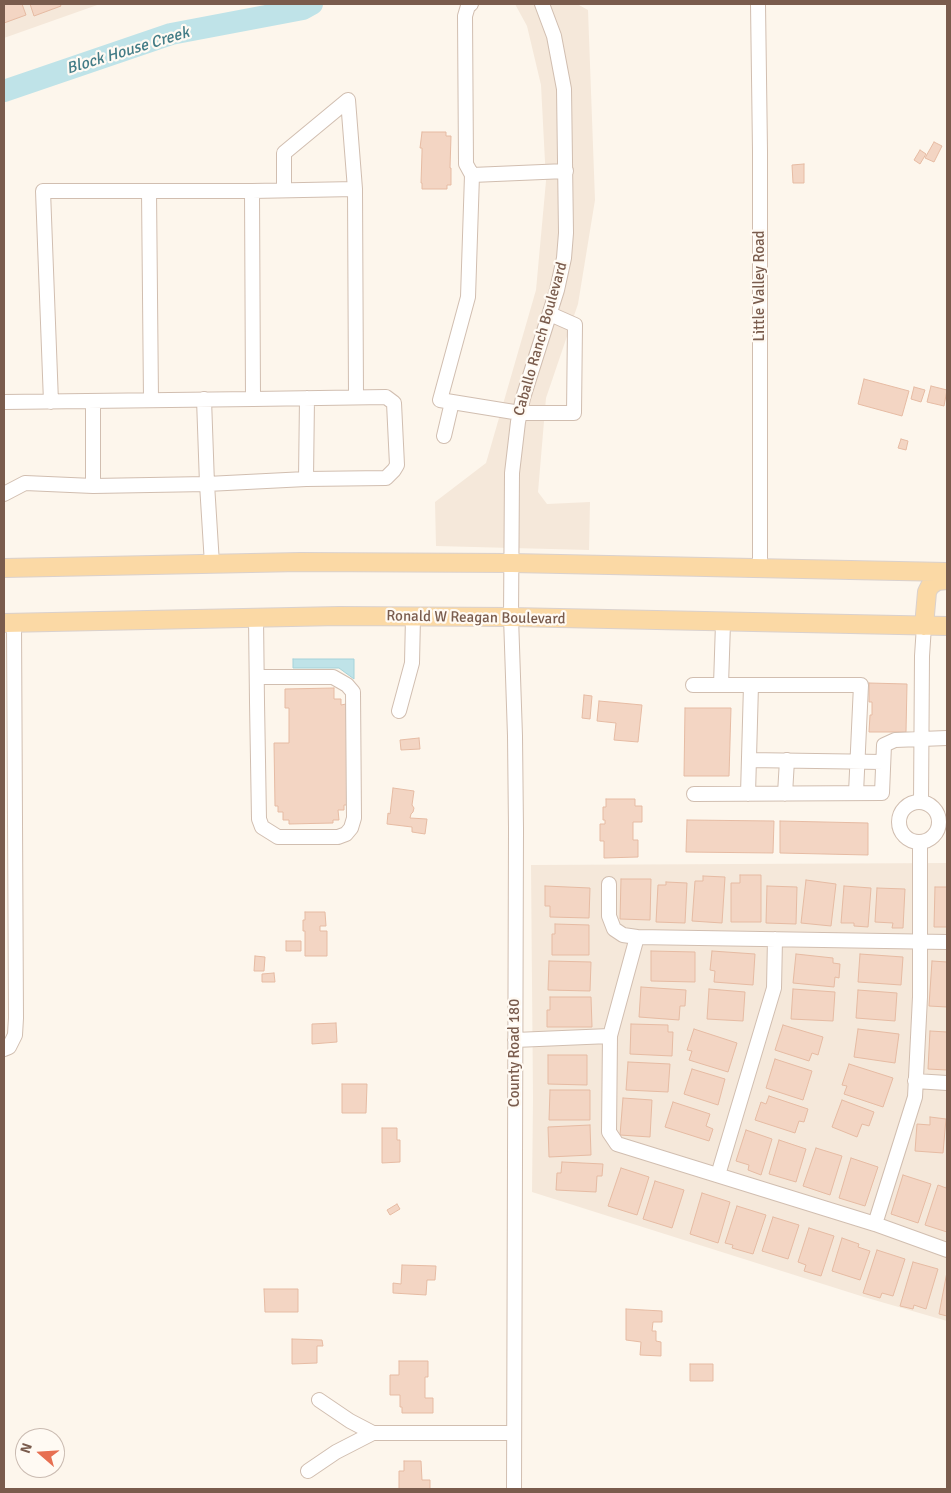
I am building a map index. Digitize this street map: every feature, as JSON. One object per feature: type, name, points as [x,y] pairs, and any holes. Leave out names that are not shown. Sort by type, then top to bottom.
[{"type":"main road","points":[[4,568],[300,562],[512,563],[947,572]]},
{"type":"main road","points":[[924,626],[927,592],[930,586],[938,581],[947,580]]},
{"type":"main road","name":"Ronald W Reagan Boulevard","points":[[9,622],[339,616],[512,617],[724,623],[947,626]]},
{"type":"street","points":[[471,4],[468,6],[465,16],[466,164],[472,175],[468,297],[440,400],[520,413],[574,413],[574,325],[550,314]]},
{"type":"street","name":"Caballo Ranch Boulevard","points":[[512,617],[512,473],[514,447],[520,413],[550,314],[564,258],[566,233],[564,89],[554,36],[542,4]]},
{"type":"street","name":"Little Valley Road","points":[[758,4],[760,568]]},
{"type":"street","points":[[284,190],[284,154],[348,100],[355,189],[356,397]]},
{"type":"street","points":[[472,175],[566,170]]},
{"type":"street","points":[[51,402],[43,191],[355,189]]},
{"type":"street","points":[[149,191],[151,400]]},
{"type":"street","points":[[252,191],[253,398]]},
{"type":"street","points":[[4,402],[386,397],[394,403],[397,465],[386,478],[93,486],[25,483],[4,494]]},
{"type":"street","points":[[306,479],[307,398]]},
{"type":"street","points":[[204,399],[212,564]]},
{"type":"street","points":[[93,401],[93,486]]},
{"type":"street","points":[[444,436],[452,402]]},
{"type":"street","points":[[399,711],[412,663],[414,617]]},
{"type":"street","name":"County Road 180","points":[[512,617],[516,736],[514,1489]]},
{"type":"street","points":[[256,618],[259,819],[262,827],[278,837],[338,837],[346,834],[351,828],[354,818],[352,692],[348,685],[333,677],[257,678]]},
{"type":"street","points":[[4,1049],[9,1047],[15,1035],[16,1018],[9,622]]},
{"type":"street","points":[[721,685],[724,623]]},
{"type":"street","points":[[921,802],[924,626]]},
{"type":"street","points":[[693,685],[861,686],[856,793]]},
{"type":"street","points":[[748,794],[751,685]]},
{"type":"street","points":[[694,794],[882,793],[884,745],[895,740],[947,738]]},
{"type":"street","points":[[749,760],[883,762]]},
{"type":"street","points":[[785,794],[787,760]]},
{"type":"street","points":[[921,802],[932,807],[939,817],[939,823],[936,834],[920,842],[908,839],[900,828],[899,822],[900,816],[909,805],[921,802]]},
{"type":"street","points":[[875,1224],[915,1097],[920,997],[920,842]]},
{"type":"street","points":[[609,884],[609,916],[614,929],[623,935],[637,937],[947,942]]},
{"type":"street","points":[[637,937],[610,1036],[609,1132],[617,1144],[875,1224],[947,1250]]},
{"type":"street","points":[[718,1175],[774,988],[775,939]]},
{"type":"street","points":[[515,1040],[610,1036]]},
{"type":"street","points":[[915,1082],[947,1083]]},
{"type":"street","points":[[318,1400],[350,1421],[373,1433]]},
{"type":"street","points":[[308,1471],[336,1452],[373,1433],[514,1433]]},
{"type":"shaded area","points":[[4,4],[100,4],[4,38]]},
{"type":"shaded area","points":[[515,4],[577,4],[588,10],[595,200],[578,304],[546,398],[538,492],[547,504],[590,502],[589,550],[436,546],[435,502],[486,463],[536,290],[546,181],[541,85],[527,26]]},
{"type":"shaded area","points":[[947,863],[947,1321],[864,1297],[532,1192],[531,865]]},
{"type":"water","points":[[293,659],[354,659],[354,679],[339,668],[293,668]]},
{"type":"building","points":[[4,4],[22,4],[26,15],[4,23]]},
{"type":"building","points":[[30,4],[60,4],[61,6],[34,16]]},
{"type":"building","points":[[422,132],[446,132],[446,136],[451,136],[451,185],[447,185],[447,189],[422,189],[422,148],[420,148]]},
{"type":"building","points":[[934,142],[942,146],[934,162],[925,158]]},
{"type":"building","points":[[920,150],[926,154],[920,164],[914,160]]},
{"type":"building","points":[[804,164],[804,183],[793,183],[792,165]]},
{"type":"building","points":[[864,379],[909,391],[902,416],[858,404]]},
{"type":"building","points":[[931,386],[947,390],[944,406],[927,402]]},
{"type":"building","points":[[914,387],[925,390],[921,402],[911,399]]},
{"type":"building","points":[[901,439],[908,441],[906,450],[898,448]]},
{"type":"building","points":[[869,683],[907,684],[906,732],[869,732],[872,702],[869,702]]},
{"type":"building","points":[[334,688],[334,699],[341,699],[341,705],[346,704],[348,805],[344,805],[344,810],[338,810],[339,820],[333,820],[333,823],[289,824],[289,820],[283,820],[283,812],[278,812],[278,806],[275,806],[274,743],[289,743],[289,708],[285,708],[285,689]]},
{"type":"building","points":[[584,695],[592,696],[590,719],[582,718]]},
{"type":"building","points":[[599,701],[642,705],[638,742],[614,740],[616,723],[597,721]]},
{"type":"building","points":[[685,708],[731,708],[729,776],[684,776]]},
{"type":"building","points":[[419,738],[420,749],[401,750],[400,740]]},
{"type":"building","points":[[393,788],[414,791],[412,805],[414,808],[410,818],[427,819],[425,834],[412,832],[412,827],[387,824]]},
{"type":"building","points":[[606,799],[635,799],[635,806],[642,806],[642,822],[633,822],[633,840],[638,840],[638,857],[604,858],[604,841],[600,841],[600,824],[605,824],[605,820],[603,820],[603,807],[606,807]]},
{"type":"building","points":[[687,820],[774,821],[773,853],[686,852]]},
{"type":"building","points":[[780,821],[868,823],[868,855],[780,853]]},
{"type":"building","points":[[740,875],[761,875],[761,922],[731,922],[731,883],[740,883]]},
{"type":"building","points":[[703,876],[725,877],[722,923],[692,921],[695,881],[703,881]]},
{"type":"building","points":[[621,879],[651,879],[650,920],[620,919]]},
{"type":"building","points":[[806,880],[836,884],[831,926],[801,923]]},
{"type":"building","points":[[666,882],[687,883],[685,923],[656,922],[658,885],[666,885]]},
{"type":"building","points":[[545,886],[590,888],[589,918],[550,917],[550,906],[545,906]]},
{"type":"building","points":[[767,886],[797,887],[796,924],[766,923]]},
{"type":"building","points":[[844,886],[871,888],[868,927],[854,926],[854,923],[841,923]]},
{"type":"building","points":[[935,887],[947,887],[947,927],[934,927]]},
{"type":"building","points":[[877,888],[905,889],[903,928],[892,928],[893,923],[875,922]]},
{"type":"building","points":[[305,912],[325,912],[326,926],[320,926],[320,931],[327,931],[327,956],[305,956],[303,920],[305,920]]},
{"type":"building","points":[[555,924],[589,925],[589,955],[552,955],[552,934],[555,934]]},
{"type":"building","points":[[286,941],[301,941],[301,951],[286,951]]},
{"type":"building","points":[[651,951],[695,952],[695,982],[651,981]]},
{"type":"building","points":[[712,951],[755,954],[753,985],[714,982],[715,971],[710,970]]},
{"type":"building","points":[[796,954],[833,958],[833,963],[840,964],[839,978],[835,977],[834,987],[793,983]]},
{"type":"building","points":[[860,954],[903,957],[901,985],[858,982]]},
{"type":"building","points":[[255,956],[265,957],[264,971],[254,971]]},
{"type":"building","points":[[549,961],[591,962],[590,991],[548,990]]},
{"type":"building","points":[[932,961],[947,962],[947,1007],[929,1006]]},
{"type":"building","points":[[274,973],[275,982],[262,982],[262,974]]},
{"type":"building","points":[[641,987],[686,990],[685,1006],[680,1006],[679,1020],[639,1017]]},
{"type":"building","points":[[709,989],[745,992],[743,1021],[707,1019]]},
{"type":"building","points":[[793,989],[835,992],[833,1021],[791,1019]]},
{"type":"building","points":[[858,990],[897,993],[895,1021],[856,1018]]},
{"type":"building","points":[[550,997],[591,997],[592,1027],[547,1027],[547,1010],[550,1010]]},
{"type":"building","points":[[336,1023],[337,1042],[312,1044],[312,1024]]},
{"type":"building","points":[[631,1024],[668,1025],[668,1032],[673,1032],[672,1056],[630,1054]]},
{"type":"building","points":[[783,1025],[823,1037],[818,1055],[812,1053],[809,1061],[775,1050]]},
{"type":"building","points":[[694,1029],[737,1043],[728,1072],[689,1060],[692,1051],[687,1050]]},
{"type":"building","points":[[858,1029],[899,1034],[895,1063],[854,1057]]},
{"type":"building","points":[[930,1031],[947,1032],[947,1070],[928,1069]]},
{"type":"building","points":[[548,1055],[587,1055],[587,1085],[548,1084]]},
{"type":"building","points":[[775,1059],[812,1071],[803,1100],[766,1088]]},
{"type":"building","points":[[628,1062],[670,1064],[668,1092],[626,1090]]},
{"type":"building","points":[[849,1064],[893,1078],[883,1107],[844,1094],[847,1086],[842,1085]]},
{"type":"building","points":[[692,1069],[725,1079],[718,1105],[684,1094]]},
{"type":"building","points":[[342,1084],[367,1084],[366,1113],[342,1113]]},
{"type":"building","points":[[550,1090],[590,1090],[590,1120],[549,1120]]},
{"type":"building","points":[[769,1096],[808,1109],[804,1122],[799,1121],[795,1133],[755,1120],[761,1102],[766,1104]]},
{"type":"building","points":[[623,1098],[652,1100],[650,1137],[620,1135]]},
{"type":"building","points":[[842,1100],[874,1112],[869,1126],[862,1124],[857,1137],[832,1127]]},
{"type":"building","points":[[673,1102],[710,1114],[706,1126],[713,1129],[709,1141],[665,1127]]},
{"type":"building","points":[[930,1117],[946,1119],[943,1153],[915,1151],[917,1124],[930,1125]]},
{"type":"building","points":[[590,1125],[591,1155],[549,1157],[548,1127]]},
{"type":"building","points":[[382,1128],[397,1128],[397,1140],[400,1140],[400,1162],[382,1163]]},
{"type":"building","points":[[746,1130],[772,1139],[761,1175],[748,1170],[749,1165],[736,1161]]},
{"type":"building","points":[[779,1140],[806,1149],[796,1182],[769,1174]]},
{"type":"building","points":[[816,1148],[842,1156],[830,1195],[803,1186]]},
{"type":"building","points":[[851,1158],[878,1167],[865,1206],[839,1198]]},
{"type":"building","points":[[562,1162],[603,1164],[602,1176],[597,1176],[596,1192],[556,1190],[557,1173],[561,1173]]},
{"type":"building","points":[[621,1168],[649,1177],[637,1215],[608,1206]]},
{"type":"building","points":[[903,1175],[931,1184],[918,1223],[891,1214]]},
{"type":"building","points":[[655,1181],[684,1190],[672,1228],[643,1219]]},
{"type":"building","points":[[947,1184],[947,1232],[925,1225],[938,1185],[946,1188]]},
{"type":"building","points":[[702,1193],[730,1202],[718,1243],[690,1234]]},
{"type":"building","points":[[397,1204],[400,1209],[390,1215],[387,1210]]},
{"type":"building","points":[[737,1206],[766,1215],[753,1254],[732,1248],[733,1245],[725,1243]]},
{"type":"building","points":[[773,1217],[799,1225],[788,1259],[762,1251]]},
{"type":"building","points":[[809,1228],[834,1236],[821,1276],[804,1271],[806,1265],[798,1262]]},
{"type":"building","points":[[842,1238],[859,1244],[858,1247],[870,1251],[860,1280],[832,1271]]},
{"type":"building","points":[[877,1250],[905,1259],[893,1296],[882,1293],[880,1298],[863,1293]]},
{"type":"building","points":[[913,1262],[938,1269],[926,1309],[914,1305],[913,1309],[900,1306]]},
{"type":"building","points":[[402,1265],[436,1266],[435,1280],[427,1280],[426,1295],[393,1293],[393,1283],[401,1284]]},
{"type":"building","points":[[947,1272],[947,1316],[939,1314]]},
{"type":"building","points":[[264,1289],[298,1289],[298,1312],[265,1312]]},
{"type":"building","points":[[626,1309],[662,1311],[662,1322],[653,1322],[652,1331],[656,1331],[656,1341],[661,1342],[661,1356],[640,1355],[641,1342],[626,1340]]},
{"type":"building","points":[[292,1339],[322,1340],[323,1346],[317,1346],[317,1363],[292,1364]]},
{"type":"building","points":[[399,1361],[428,1361],[428,1377],[425,1377],[425,1398],[433,1398],[433,1413],[402,1413],[400,1395],[390,1395],[390,1375],[399,1375]]},
{"type":"building","points":[[690,1364],[713,1364],[713,1381],[690,1381]]},
{"type":"building","points":[[404,1461],[421,1461],[422,1480],[430,1480],[430,1489],[399,1489],[399,1471],[404,1471]]},
{"type":"waterway","name":"Block House Creek","points":[[4,91],[171,34],[303,9],[312,4]]}]
